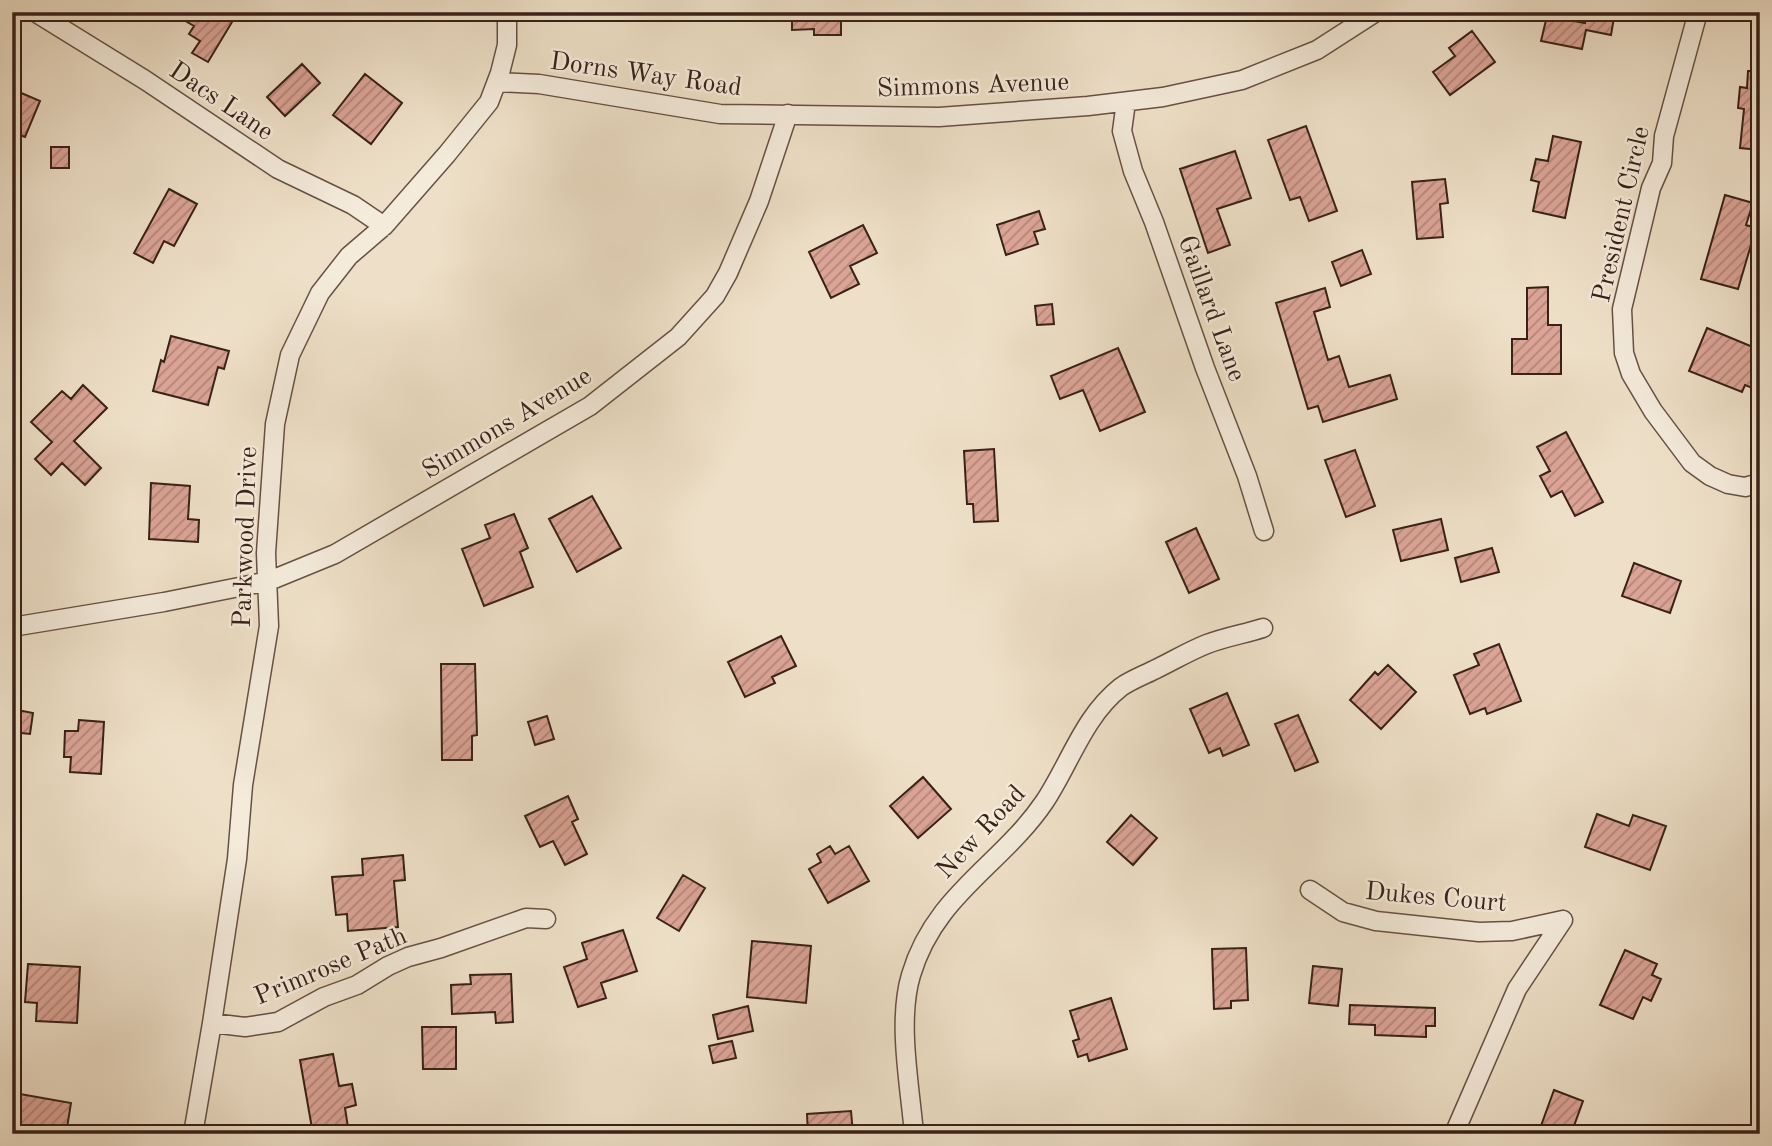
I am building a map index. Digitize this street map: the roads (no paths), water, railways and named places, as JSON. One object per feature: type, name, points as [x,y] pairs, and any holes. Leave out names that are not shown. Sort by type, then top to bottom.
[{"type":"street","name":"Dacs Lane","points":[[35,12],[145,80],[278,169],[353,205],[384,226]]},
{"type":"street","name":"Parkwood Drive","points":[[193,1134],[237,859],[243,785],[269,626],[266,553],[275,424],[290,355],[320,293],[349,256],[384,226],[489,102],[507,45],[507,12]]},
{"type":"street","name":"Simmons Avenue","points":[[12,627],[164,602],[269,581],[335,554],[590,406],[678,337],[715,296],[729,273],[759,201],[788,114],[939,117],[1163,97],[1242,80],[1267,71],[1317,50],[1376,12]]},
{"type":"street","name":"President Circle","points":[[1698,12],[1664,136],[1661,163],[1651,188],[1622,309],[1624,353],[1631,374],[1653,411],[1692,463],[1710,476],[1728,484],[1745,486],[1760,483]]},
{"type":"street","name":"Dorns Way Road","points":[[497,82],[539,84],[720,114],[788,114]]},
{"type":"street","name":"Gaillard Lane","points":[[1126,102],[1122,131],[1133,171],[1247,476],[1264,531]]},
{"type":"street","name":"New Road","points":[[915,1134],[904,1019],[905,998],[918,956],[938,918],[967,883],[1017,837],[1037,811],[1092,719],[1117,691],[1206,644],[1263,628]]},
{"type":"street","name":"Dukes Court","points":[[1310,890],[1343,912],[1376,921],[1479,932],[1512,931],[1563,920],[1539,960],[1517,989],[1454,1134]]},
{"type":"street","name":"Primrose Path","points":[[212,1023],[245,1027],[278,1022],[324,997],[358,985],[408,957],[526,918],[546,919]]}]
